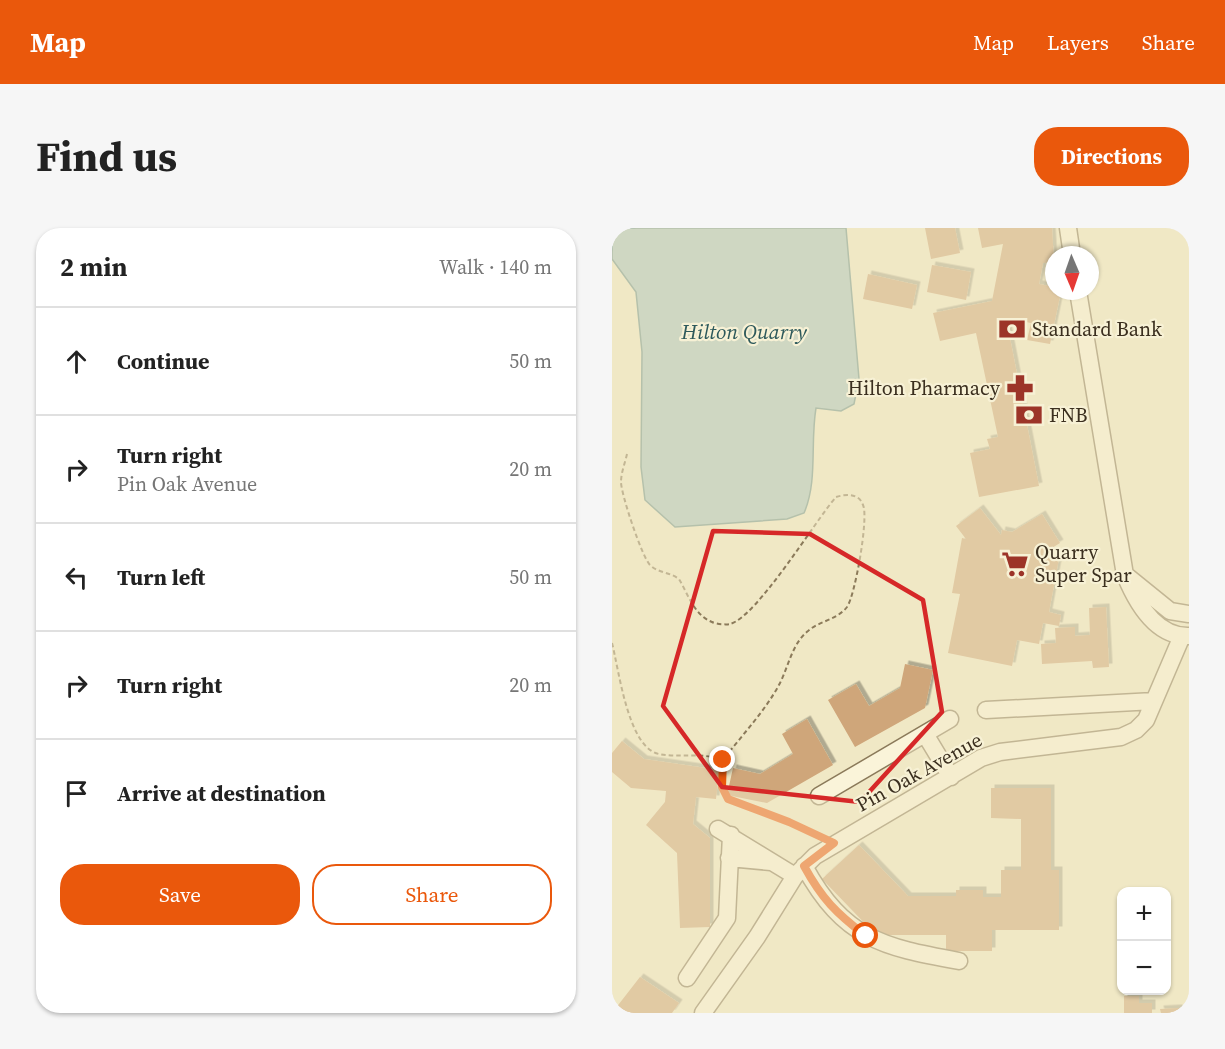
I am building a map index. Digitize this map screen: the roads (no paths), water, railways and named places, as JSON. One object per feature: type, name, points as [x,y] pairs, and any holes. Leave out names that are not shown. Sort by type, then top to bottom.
[{"type":"street","points":[[1068,228],[1071,246]]},
{"type":"street","name":"Pin Oak Avenue","points":[[703,1013],[800,871],[834,843],[981,758],[1000,752],[1121,737],[1141,725],[1154,701],[1186,636],[1162,630],[1134,597],[1125,575],[1079,300]]},
{"type":"street","points":[[1125,575],[1170,611],[1189,614]]},
{"type":"street","points":[[986,711],[1154,701]]},
{"type":"street","points":[[819,796],[950,719]]},
{"type":"street","points":[[925,734],[951,777]]},
{"type":"street","points":[[687,978],[727,918],[729,858],[725,832],[775,862],[800,871],[820,896],[866,936],[903,950],[959,961]]},
{"type":"street","points":[[729,858],[775,862]]},
{"type":"water","name":"Hilton Quarry","points":[[612,228],[846,228],[859,379],[854,404],[841,411],[816,408],[811,488],[804,513],[787,519],[675,527],[645,500],[641,467],[642,352],[636,292],[612,259]]},
{"type":"place","name":"Standard Bank","points":[[1012,329]]},
{"type":"place","name":"Hilton Pharmacy","points":[[1020,388]]},
{"type":"place","name":"FNB","points":[[1029,415]]},
{"type":"place","name":"Quarry Super Spar","points":[[1015,564]]}]
